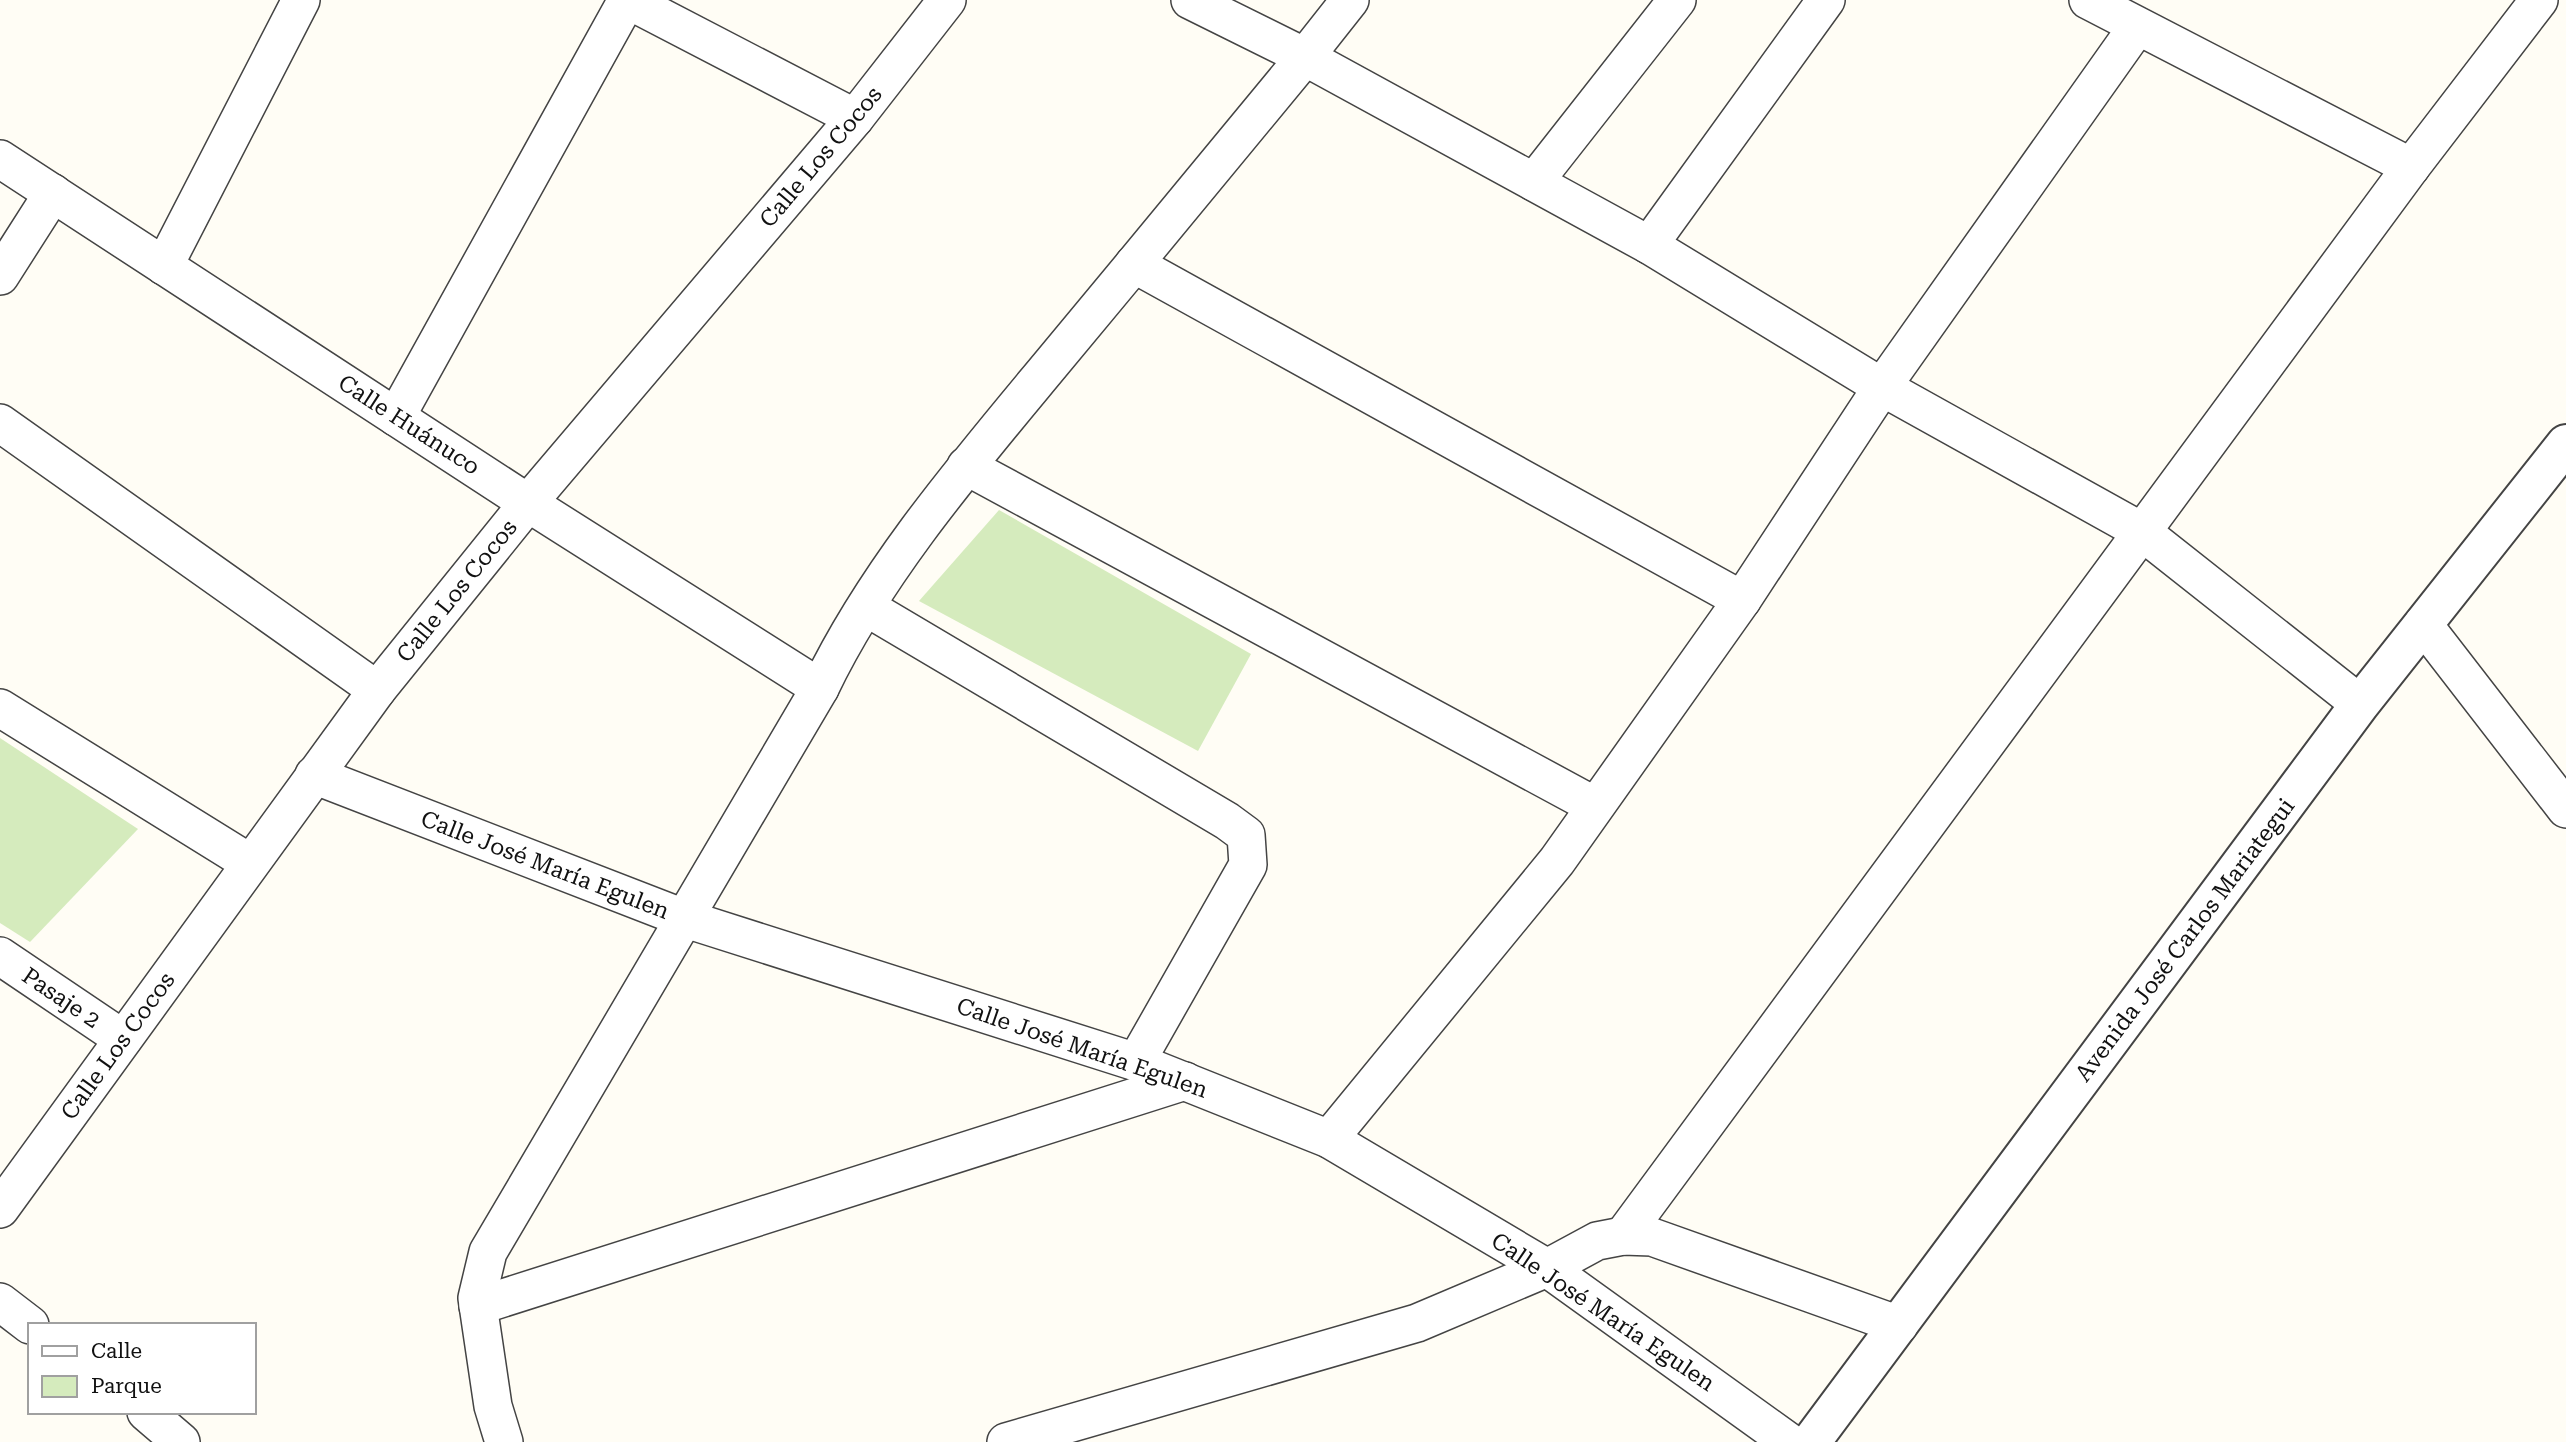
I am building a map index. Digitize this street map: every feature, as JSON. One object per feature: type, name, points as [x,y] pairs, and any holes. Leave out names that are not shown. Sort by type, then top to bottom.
[{"type":"street","points":[[164,266],[301,0]]},
{"type":"street","points":[[396,417],[627,0],[855,118]]},
{"type":"street","name":"Calle Los Cocos","points":[[0,1209],[377,690],[528,503],[855,118],[947,0]]},
{"type":"street","points":[[1190,0],[1305,57],[1649,245],[1882,387],[2141,531],[2360,704]]},
{"type":"street","points":[[504,1442],[493,1406],[477,1298],[488,1252],[686,919],[820,688],[833,660],[866,607],[966,467],[1350,0]]},
{"type":"street","points":[[1534,182],[1677,0]]},
{"type":"street","points":[[1649,245],[1826,0]]},
{"type":"street","points":[[2088,0],[2411,167]]},
{"type":"street","points":[[1623,1236],[2141,531],[2411,167],[2539,0]]},
{"type":"street","points":[[1329,1139],[1557,861],[1742,600],[1882,387],[2137,27]]},
{"type":"street","name":"Calle Huánuco","points":[[0,159],[528,503],[820,688]]},
{"type":"street","points":[[0,276],[52,193]]},
{"type":"street","points":[[1134,264],[1742,600]]},
{"type":"street","points":[[0,423],[377,690]]},
{"type":"street","name":"Avenida José Carlos Mariategui","points":[[1811,1442],[2360,704],[2566,444]]},
{"type":"street","points":[[966,467],[1595,806]]},
{"type":"street","points":[[866,607],[1227,821],[1246,835],[1248,864],[1136,1062]]},
{"type":"street","points":[[2423,624],[2566,809]]},
{"type":"street","points":[[0,708],[250,863]]},
{"type":"street","name":"Calle José María Egulen","points":[[314,775],[686,919],[1136,1062],[1329,1139],[1547,1268],[1789,1442]]},
{"type":"street","name":"Pasaje 2","points":[[0,956],[123,1040]]},
{"type":"street","points":[[478,1306],[1185,1081]]},
{"type":"street","points":[[1006,1442],[1417,1323],[1547,1268],[1597,1241],[1623,1236],[1651,1237],[1899,1325]]},
{"type":"street","points":[[0,1302],[28,1323]]},
{"type":"street","points":[[148,1414],[181,1442]]},
{"type":"green space","points":[[999,510],[1251,654],[1198,751],[919,601]]},
{"type":"green space","points":[[0,738],[138,829],[30,942],[0,923]]}]
